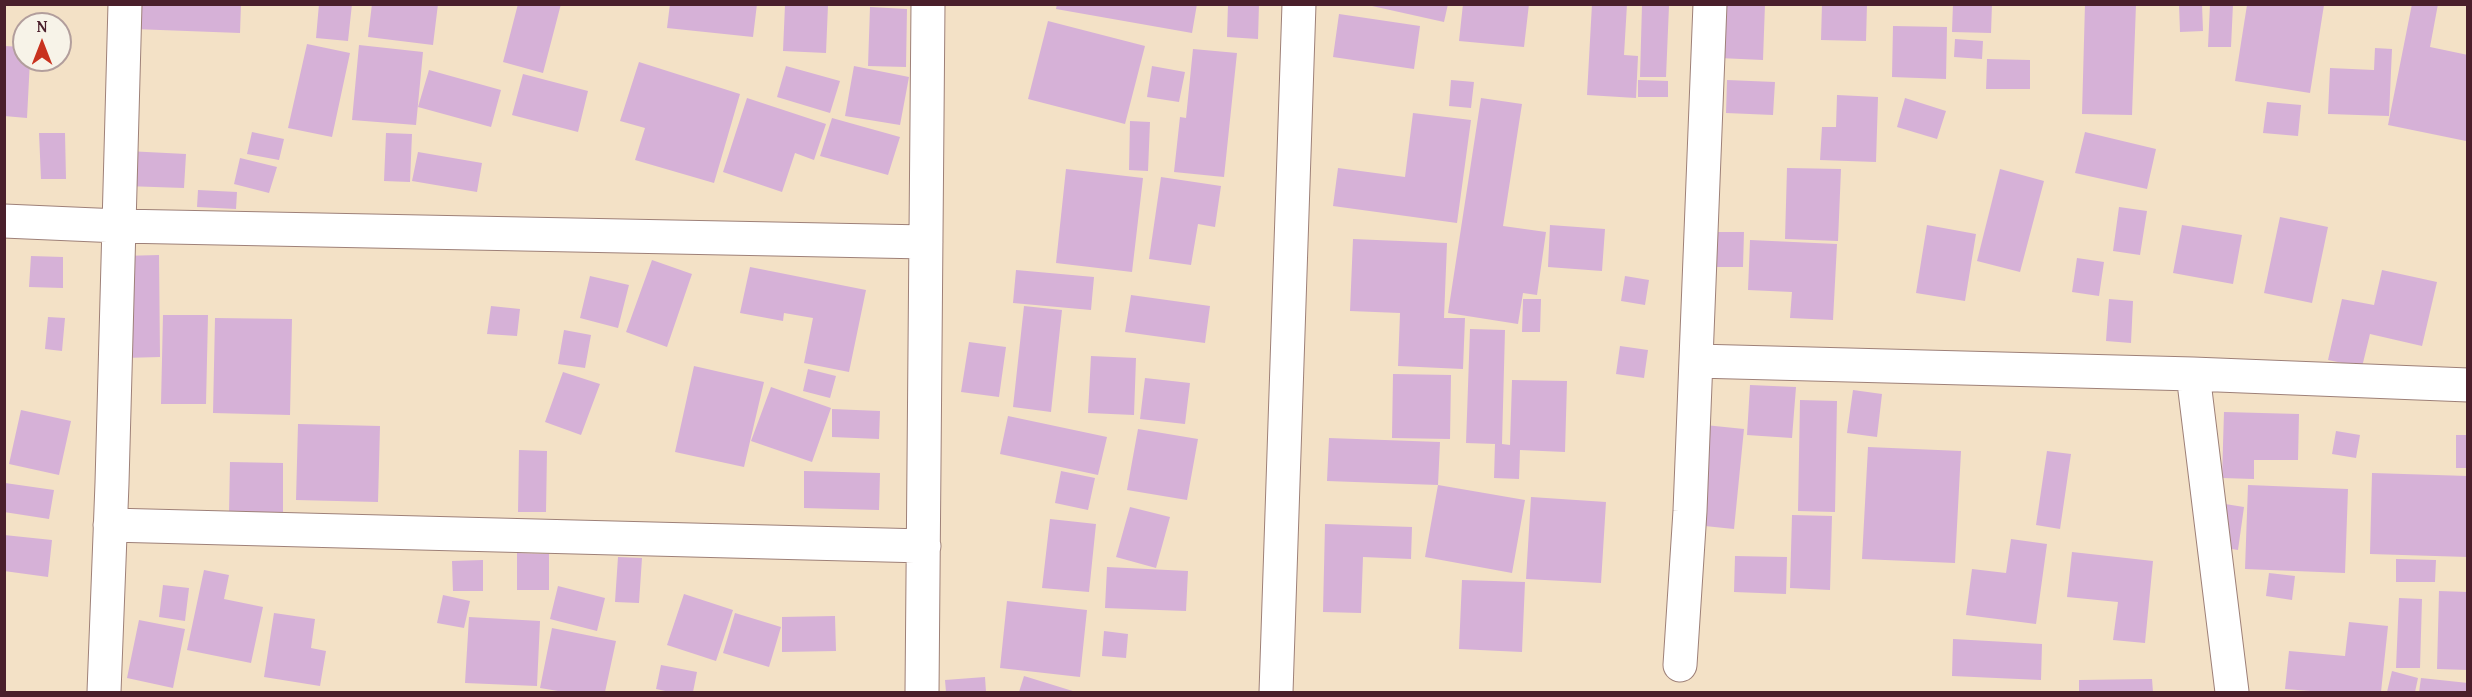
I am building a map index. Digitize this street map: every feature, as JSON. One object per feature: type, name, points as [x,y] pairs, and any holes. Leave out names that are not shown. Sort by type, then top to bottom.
[{"type":"street","points":[[104,693],[125,4]]},
{"type":"street","points":[[922,693],[928,4]]},
{"type":"street","points":[[1276,693],[1299,4]]},
{"type":"street","points":[[1680,665],[1690,511],[1710,4]]},
{"type":"street","points":[[4,221],[120,226],[926,242]]},
{"type":"street","points":[[1696,361],[2193,374],[2468,385]]},
{"type":"street","points":[[2193,374],[2232,693]]},
{"type":"street","points":[[110,525],[924,546]]},
{"type":"building","points":[[135,4],[241,4],[240,33],[134,29]]},
{"type":"building","points":[[319,4],[352,4],[348,41],[316,38]]},
{"type":"building","points":[[372,4],[438,4],[433,45],[368,37]]},
{"type":"building","points":[[518,4],[561,4],[543,73],[503,62]]},
{"type":"building","points":[[670,4],[757,4],[753,37],[667,28]]},
{"type":"building","points":[[1057,4],[1197,4],[1192,33],[1056,9]]},
{"type":"building","points":[[1228,4],[1259,4],[1258,39],[1227,37]]},
{"type":"building","points":[[1363,4],[1448,4],[1444,22]]},
{"type":"building","points":[[1463,4],[1529,4],[1524,47],[1459,41]]},
{"type":"building","points":[[1592,4],[1627,4],[1624,55],[1638,56],[1636,98],[1587,95]]},
{"type":"building","points":[[1720,4],[1765,4],[1763,60],[1719,58]]},
{"type":"building","points":[[1822,4],[1867,4],[1866,41],[1821,40]]},
{"type":"building","points":[[1953,4],[1992,4],[1991,33],[1952,32]]},
{"type":"building","points":[[2085,4],[2136,4],[2132,115],[2082,114]]},
{"type":"building","points":[[2179,4],[2202,4],[2203,31],[2180,32]]},
{"type":"building","points":[[2210,4],[2233,4],[2231,47],[2208,47]]},
{"type":"building","points":[[2412,4],[2438,4],[2430,47],[2468,55],[2466,141],[2388,125]]},
{"type":"building","points":[[785,5],[828,5],[826,53],[783,51]]},
{"type":"building","points":[[1642,5],[1669,6],[1666,77],[1640,77]]},
{"type":"building","points":[[2247,5],[2324,5],[2310,93],[2235,81]]},
{"type":"building","points":[[870,7],[907,9],[906,67],[868,66]]},
{"type":"building","points":[[1339,14],[1420,26],[1414,69],[1333,57]]},
{"type":"building","points":[[1048,21],[1145,46],[1125,124],[1028,99]]},
{"type":"building","points":[[1893,26],[1947,27],[1946,79],[1892,77]]},
{"type":"building","points":[[1955,39],[1983,41],[1982,59],[1954,57]]},
{"type":"building","points":[[307,44],[350,53],[332,137],[288,128]]},
{"type":"building","points":[[359,45],[423,52],[416,125],[352,120]]},
{"type":"building","points":[[4,46],[12,46],[12,72],[29,72],[27,118],[4,116]]},
{"type":"building","points":[[2375,48],[2392,49],[2389,116],[2328,114],[2330,68],[2374,70]]},
{"type":"building","points":[[1193,49],[1237,53],[1224,177],[1174,172],[1180,117],[1186,118]]},
{"type":"building","points":[[1987,59],[2030,60],[2030,89],[1986,89]]},
{"type":"building","points":[[639,62],[740,94],[714,183],[635,160],[645,128],[620,121]]},
{"type":"building","points":[[786,66],[840,81],[830,113],[777,97]]},
{"type":"building","points":[[854,66],[909,77],[900,125],[845,116]]},
{"type":"building","points":[[1152,66],[1185,72],[1179,102],[1147,97]]},
{"type":"building","points":[[429,70],[501,90],[491,127],[418,107]]},
{"type":"building","points":[[523,74],[588,91],[578,132],[512,115]]},
{"type":"building","points":[[1451,80],[1474,82],[1471,108],[1449,106]]},
{"type":"building","points":[[1638,80],[1668,81],[1668,97],[1638,97]]},
{"type":"building","points":[[1727,80],[1775,82],[1773,115],[1726,113]]},
{"type":"building","points":[[1837,95],[1878,97],[1876,162],[1820,160],[1822,127],[1836,127]]},
{"type":"building","points":[[747,98],[826,124],[814,160],[795,153],[782,192],[723,172]]},
{"type":"building","points":[[1481,98],[1522,104],[1503,226],[1546,232],[1537,295],[1523,293],[1518,324],[1448,313]]},
{"type":"building","points":[[1905,98],[1946,111],[1937,139],[1897,127]]},
{"type":"building","points":[[2267,102],[2301,105],[2298,136],[2263,133]]},
{"type":"building","points":[[1413,113],[1471,120],[1457,223],[1333,206],[1338,168],[1405,177]]},
{"type":"building","points":[[832,118],[900,137],[888,175],[820,156]]},
{"type":"building","points":[[1130,121],[1150,122],[1148,171],[1129,170]]},
{"type":"building","points":[[252,132],[284,139],[279,160],[247,154]]},
{"type":"building","points":[[2085,132],[2156,149],[2147,189],[2075,173]]},
{"type":"building","points":[[39,133],[65,133],[66,179],[41,179]]},
{"type":"building","points":[[386,133],[412,134],[410,182],[384,181]]},
{"type":"building","points":[[127,151],[186,154],[184,188],[125,186]]},
{"type":"building","points":[[418,152],[482,163],[477,192],[412,181]]},
{"type":"building","points":[[240,158],[277,167],[269,193],[234,184]]},
{"type":"building","points":[[1787,168],[1841,169],[1838,241],[1785,239]]},
{"type":"building","points":[[1066,169],[1143,178],[1132,272],[1056,263]]},
{"type":"building","points":[[2000,169],[2044,181],[2020,272],[1977,261]]},
{"type":"building","points":[[1161,177],[1221,186],[1215,227],[1198,224],[1191,265],[1149,259]]},
{"type":"building","points":[[198,190],[237,192],[236,209],[197,207]]},
{"type":"building","points":[[2119,207],[2147,211],[2140,255],[2113,251]]},
{"type":"building","points":[[2280,217],[2328,227],[2312,303],[2264,293]]},
{"type":"building","points":[[1550,225],[1605,229],[1602,271],[1548,267]]},
{"type":"building","points":[[1927,225],[1976,234],[1965,301],[1916,293]]},
{"type":"building","points":[[2182,225],[2242,235],[2233,284],[2173,273]]},
{"type":"building","points":[[1712,232],[1744,232],[1743,267],[1711,267]]},
{"type":"building","points":[[1353,239],[1447,243],[1444,318],[1465,318],[1463,369],[1398,366],[1400,313],[1350,311]]},
{"type":"building","points":[[1750,240],[1837,244],[1833,320],[1790,318],[1792,292],[1748,290]]},
{"type":"building","points":[[159,255],[160,357],[123,358],[122,256]]},
{"type":"building","points":[[31,256],[63,257],[63,288],[29,287]]},
{"type":"building","points":[[2077,258],[2104,262],[2099,296],[2072,292]]},
{"type":"building","points":[[652,260],[692,274],[667,347],[626,332]]},
{"type":"building","points":[[750,267],[866,290],[849,372],[804,363],[813,318],[784,313],[783,321],[740,313]]},
{"type":"building","points":[[1016,270],[1094,277],[1091,310],[1013,303]]},
{"type":"building","points":[[2382,270],[2437,282],[2422,346],[2370,334],[2362,367],[2328,360],[2342,299],[2374,305]]},
{"type":"building","points":[[590,276],[629,285],[618,328],[580,318]]},
{"type":"building","points":[[1625,276],[1649,280],[1645,305],[1621,301]]},
{"type":"building","points":[[1131,295],[1210,306],[1205,343],[1125,332]]},
{"type":"building","points":[[1523,299],[1541,299],[1540,332],[1522,332]]},
{"type":"building","points":[[2109,299],[2133,301],[2131,343],[2106,341]]},
{"type":"building","points":[[491,306],[520,309],[517,336],[487,334]]},
{"type":"building","points":[[1024,306],[1062,310],[1051,412],[1013,407]]},
{"type":"building","points":[[163,315],[208,315],[206,404],[161,404]]},
{"type":"building","points":[[48,317],[65,318],[62,351],[45,349]]},
{"type":"building","points":[[215,318],[292,319],[290,415],[213,413]]},
{"type":"building","points":[[1470,329],[1505,330],[1502,444],[1510,445],[1512,380],[1567,381],[1565,452],[1520,450],[1519,479],[1494,478],[1495,444],[1466,443]]},
{"type":"building","points":[[564,330],[591,335],[585,368],[558,364]]},
{"type":"building","points":[[969,342],[1006,347],[999,397],[961,392]]},
{"type":"building","points":[[1620,346],[1648,350],[1644,378],[1616,374]]},
{"type":"building","points":[[1091,356],[1136,358],[1134,415],[1088,413]]},
{"type":"building","points":[[694,366],[764,382],[744,467],[675,452]]},
{"type":"building","points":[[808,369],[836,376],[830,398],[803,391]]},
{"type":"building","points":[[563,372],[600,384],[581,435],[545,422]]},
{"type":"building","points":[[1393,374],[1451,375],[1450,439],[1392,438]]},
{"type":"building","points":[[1145,378],[1190,383],[1185,424],[1140,419]]},
{"type":"building","points":[[1750,385],[1796,387],[1792,438],[1747,435]]},
{"type":"building","points":[[771,387],[831,408],[812,462],[751,441]]},
{"type":"building","points":[[1853,390],[1882,394],[1877,437],[1847,433]]},
{"type":"building","points":[[1800,400],[1837,401],[1835,512],[1798,511]]},
{"type":"building","points":[[832,409],[880,411],[879,439],[832,437]]},
{"type":"building","points":[[21,410],[71,421],[59,475],[9,464]]},
{"type":"building","points":[[2224,412],[2299,414],[2298,460],[2254,460],[2254,479],[2222,478]]},
{"type":"building","points":[[1008,416],[1107,437],[1098,475],[1000,454]]},
{"type":"building","points":[[298,424],[380,426],[378,502],[296,500]]},
{"type":"building","points":[[1705,425],[1744,429],[1734,529],[1695,525]]},
{"type":"building","points":[[1138,429],[1198,439],[1187,500],[1127,490]]},
{"type":"building","points":[[2336,431],[2360,435],[2356,458],[2332,454]]},
{"type":"building","points":[[2456,435],[2468,435],[2468,468],[2456,468]]},
{"type":"building","points":[[1329,438],[1440,442],[1438,485],[1327,481]]},
{"type":"building","points":[[1868,447],[1961,451],[1955,563],[1862,559]]},
{"type":"building","points":[[519,450],[547,451],[546,512],[518,512]]},
{"type":"building","points":[[2047,451],[2071,454],[2060,529],[2036,525]]},
{"type":"building","points":[[230,462],[283,463],[283,514],[229,513]]},
{"type":"building","points":[[804,471],[880,473],[879,510],[804,508]]},
{"type":"building","points":[[1061,471],[1095,478],[1088,510],[1055,503]]},
{"type":"building","points":[[2372,473],[2468,476],[2468,557],[2370,554]]},
{"type":"building","points":[[5,483],[54,490],[49,519],[4,512]]},
{"type":"building","points":[[1438,485],[1525,500],[1512,573],[1425,557]]},
{"type":"building","points":[[2248,485],[2348,489],[2345,573],[2245,569]]},
{"type":"building","points":[[1531,497],[1606,502],[1601,583],[1526,579]]},
{"type":"building","points":[[2225,504],[2244,507],[2238,550],[2220,547]]},
{"type":"building","points":[[1130,507],[1170,517],[1156,568],[1116,557]]},
{"type":"building","points":[[1792,515],[1832,516],[1830,590],[1790,588]]},
{"type":"building","points":[[1050,519],[1096,524],[1089,592],[1042,588]]},
{"type":"building","points":[[1325,524],[1412,527],[1411,559],[1363,557],[1361,613],[1323,612]]},
{"type":"building","points":[[4,535],[52,540],[48,577],[4,571]]},
{"type":"building","points":[[2011,539],[2047,544],[2036,624],[1966,615],[1972,569],[2006,573]]},
{"type":"building","points":[[2072,552],[2153,561],[2145,643],[2113,640],[2118,602],[2067,597]]},
{"type":"building","points":[[517,553],[549,554],[549,590],[517,590]]},
{"type":"building","points":[[1735,556],[1787,557],[1786,594],[1734,592]]},
{"type":"building","points":[[618,557],[642,558],[639,603],[615,602]]},
{"type":"building","points":[[2396,559],[2436,560],[2435,582],[2396,582]]},
{"type":"building","points":[[483,560],[483,591],[453,591],[452,561]]},
{"type":"building","points":[[1107,567],[1188,571],[1186,611],[1105,608]]},
{"type":"building","points":[[204,570],[229,575],[224,599],[263,607],[251,663],[187,650]]},
{"type":"building","points":[[2269,573],[2295,576],[2292,600],[2266,596]]},
{"type":"building","points":[[1462,580],[1525,582],[1522,652],[1459,649]]},
{"type":"building","points":[[163,585],[189,588],[185,621],[159,617]]},
{"type":"building","points":[[558,586],[605,598],[597,631],[550,619]]},
{"type":"building","points":[[2439,591],[2468,592],[2468,670],[2437,669]]},
{"type":"building","points":[[684,594],[733,610],[716,661],[667,645]]},
{"type":"building","points":[[443,595],[470,601],[464,628],[437,623]]},
{"type":"building","points":[[2399,598],[2422,599],[2420,668],[2396,668]]},
{"type":"building","points":[[1007,601],[1087,610],[1080,677],[1000,668]]},
{"type":"building","points":[[274,613],[315,619],[311,648],[326,651],[320,686],[264,677]]},
{"type":"building","points":[[735,613],[781,627],[769,667],[723,653]]},
{"type":"building","points":[[835,616],[836,651],[782,652],[782,617]]},
{"type":"building","points":[[469,617],[540,621],[537,686],[465,683]]},
{"type":"building","points":[[139,620],[185,629],[173,688],[127,678]]},
{"type":"building","points":[[2349,622],[2388,626],[2381,692],[2323,692],[2285,689],[2289,651],[2345,656]]},
{"type":"building","points":[[552,628],[616,641],[605,692],[564,692],[540,688]]},
{"type":"building","points":[[1104,631],[1128,634],[1126,658],[1102,656]]},
{"type":"building","points":[[1953,639],[2042,644],[2041,680],[1952,676]]},
{"type":"building","points":[[661,665],[697,672],[693,692],[670,692],[656,689]]},
{"type":"building","points":[[2392,671],[2418,678],[2415,692],[2387,692]]},
{"type":"building","points":[[1024,676],[1076,692],[1019,692]]},
{"type":"building","points":[[985,677],[986,692],[946,692],[945,680]]},
{"type":"building","points":[[2421,678],[2468,683],[2468,692],[2419,692]]},
{"type":"building","points":[[2152,679],[2153,692],[2079,692],[2079,680]]}]
